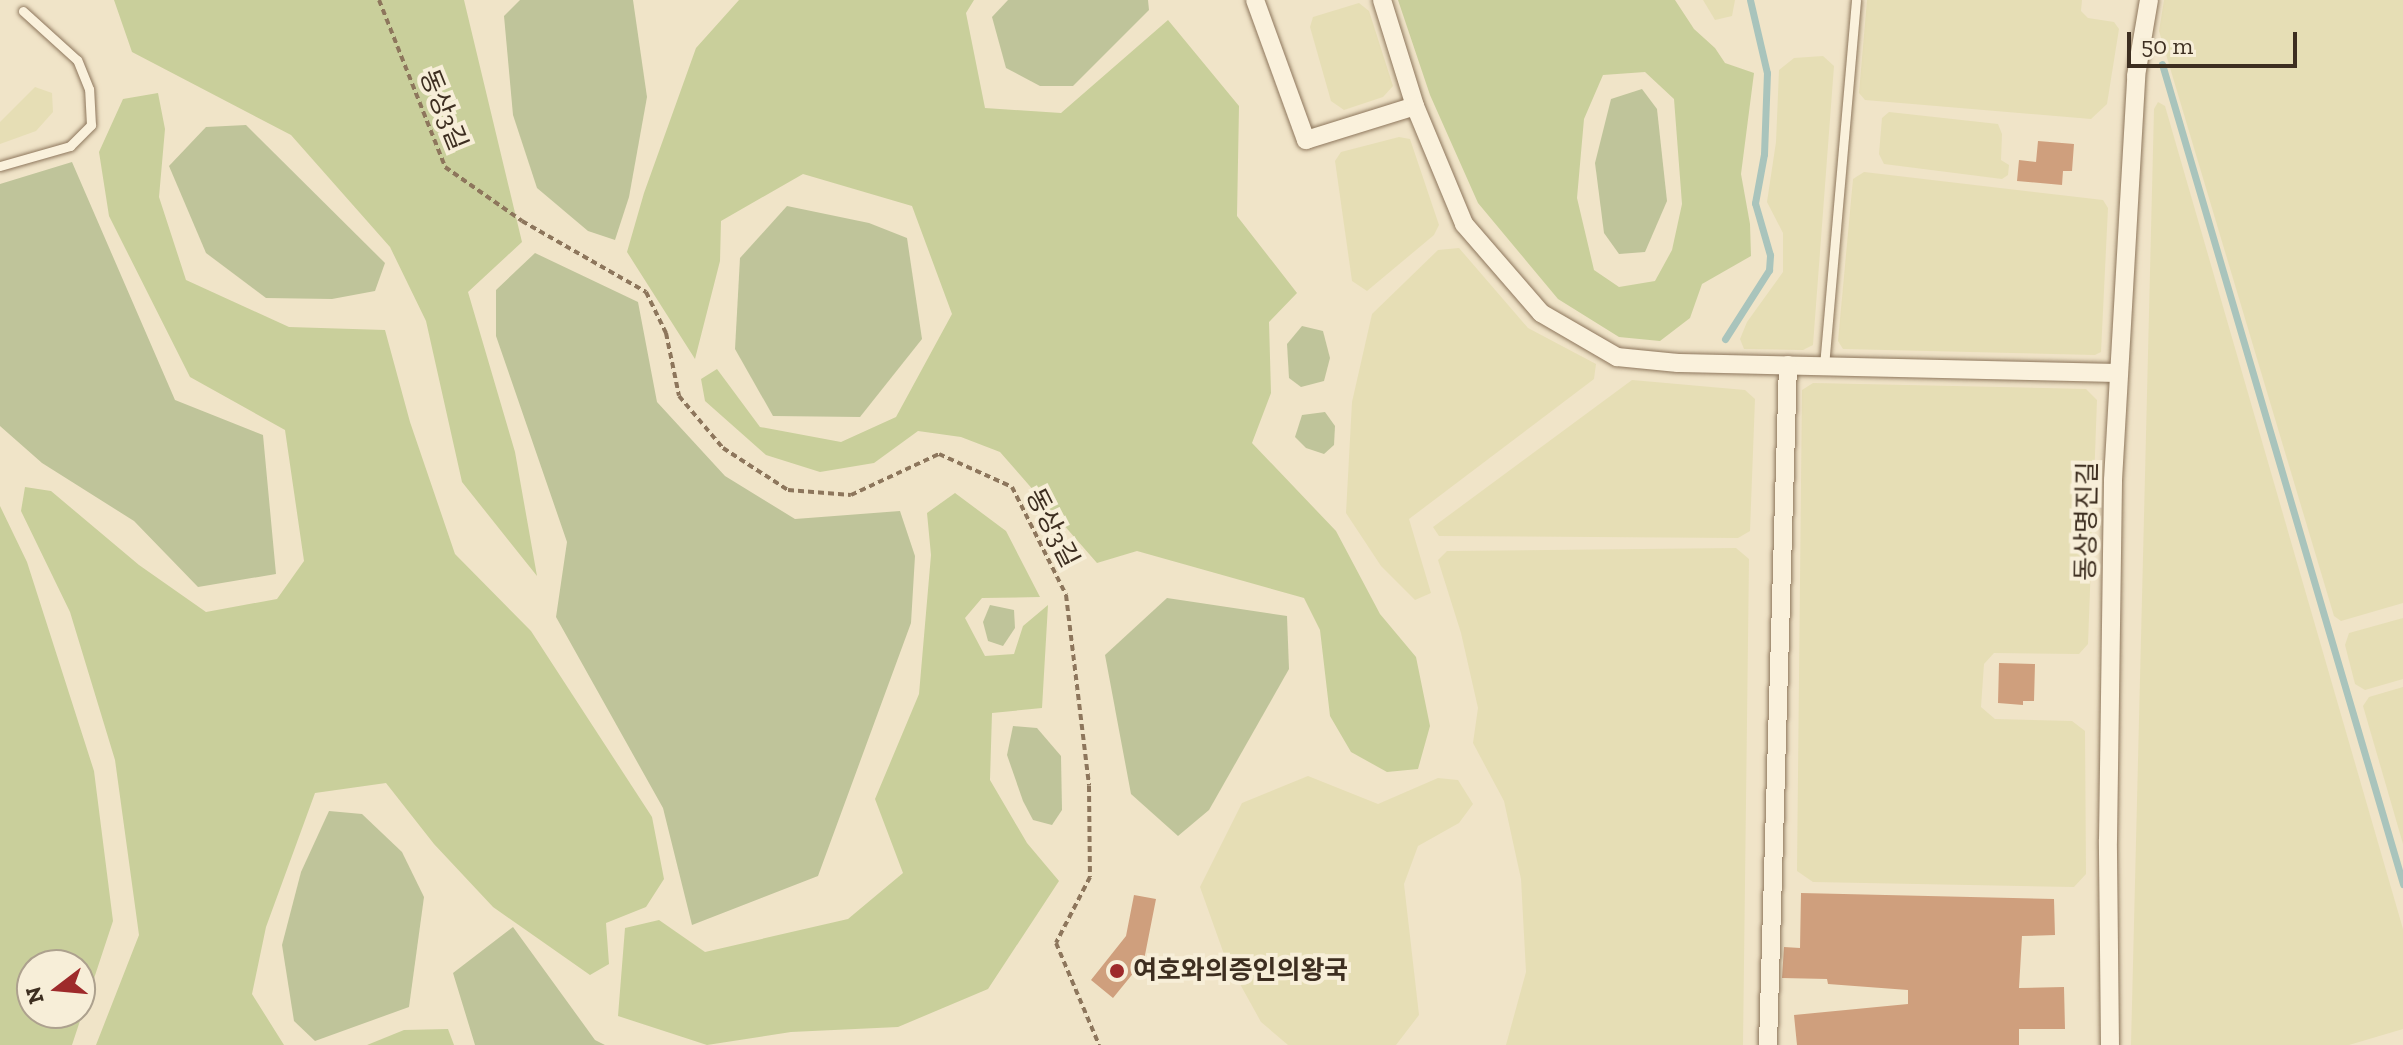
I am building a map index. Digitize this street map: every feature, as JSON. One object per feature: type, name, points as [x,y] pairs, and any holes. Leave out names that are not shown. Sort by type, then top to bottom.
[{"type":"street","points":[[1255,0],[1306,140],[1415,106]]},
{"type":"street","points":[[1382,0],[1415,106],[1464,224],[1541,313],[1617,357],[1788,365],[2119,373]]},
{"type":"street","name":"동상명진길","points":[[2110,1045],[2109,746],[2113,480],[2136,76],[2149,0]]},
{"type":"street","points":[[1768,1045],[1788,365]]},
{"type":"lane","points":[[1824,366],[1856,0]]},
{"type":"lane","points":[[0,166],[70,146],[91,125],[89,89],[77,60],[23,11]]},
{"type":"path","name":"동상3길","points":[[379,0],[445,167],[522,221],[646,292],[666,333],[679,396],[723,448],[788,490],[851,495],[939,454],[1012,487],[1066,595],[1089,786],[1090,877],[1056,943],[1099,1045]]},
{"type":"shaded area","points":[[1703,0],[1735,0],[1732,16],[1715,20]]},
{"type":"shaded area","points":[[1867,0],[2082,0],[2081,11],[2088,18],[2114,22],[2119,29],[2107,104],[2091,119],[1865,100],[1859,93]]},
{"type":"shaded area","points":[[2164,0],[2403,0],[2403,603],[2341,621],[2334,616],[2159,31]]},
{"type":"shaded area","points":[[1359,3],[1369,11],[1393,86],[1383,97],[1344,110],[1331,101],[1310,27],[1313,17]]},
{"type":"shaded area","points":[[1823,56],[1834,66],[1813,345],[1803,350],[1744,349],[1740,339],[1747,322],[1783,272],[1783,233],[1767,202],[1776,142],[1779,70],[1794,58]]},
{"type":"shaded area","points":[[35,87],[52,93],[53,112],[36,131],[0,144],[0,122]]},
{"type":"shaded area","points":[[2158,102],[2165,106],[2403,929],[2403,1029],[2349,1045],[2131,1045],[2154,109]]},
{"type":"shaded area","points":[[1889,112],[1998,124],[2002,134],[2001,160],[2009,165],[2008,175],[2002,179],[1884,164],[1879,154],[1882,118]]},
{"type":"shaded area","points":[[1399,137],[1410,139],[1439,225],[1434,235],[1367,291],[1352,281],[1335,161],[1341,152]]},
{"type":"shaded area","points":[[1864,172],[2103,200],[2108,208],[2101,352],[2095,355],[1843,349],[1838,341],[1853,179]]},
{"type":"shaded area","points":[[1459,248],[1528,328],[1596,364],[1594,379],[1409,519],[1431,593],[1415,600],[1381,566],[1346,513],[1352,402],[1372,314],[1438,250]]},
{"type":"shaded area","points":[[1632,380],[1745,390],[1755,399],[1750,531],[1738,538],[1439,536],[1433,527]]},
{"type":"shaded area","points":[[1813,383],[2086,389],[2097,400],[2088,644],[2079,654],[1994,653],[1984,664],[1981,707],[1995,719],[2072,721],[2085,731],[2086,874],[2074,887],[1813,882],[1797,871],[1802,390]]},
{"type":"shaded area","points":[[1736,548],[1749,559],[1743,1045],[1506,1045],[1526,972],[1521,879],[1504,801],[1473,743],[1478,708],[1461,633],[1438,560],[1447,551]]},
{"type":"shaded area","points":[[2403,618],[2403,679],[2365,690],[2355,684],[2345,645],[2349,633]]},
{"type":"shaded area","points":[[2403,687],[2403,844],[2363,706],[2369,697]]},
{"type":"shaded area","points":[[1308,776],[1378,804],[1438,778],[1458,780],[1473,804],[1459,823],[1418,846],[1404,884],[1419,1015],[1396,1045],[1288,1045],[1261,1022],[1225,957],[1200,887],[1242,803]]},
{"type":"green space","points":[[114,0],[464,0],[522,242],[468,292],[515,452],[537,576],[462,482],[426,321],[390,247],[291,135],[132,52]]},
{"type":"green space","points":[[520,0],[633,0],[647,97],[629,197],[615,240],[588,231],[537,188],[513,115],[504,16]]},
{"type":"green space","points":[[739,0],[974,0],[966,13],[985,108],[1061,113],[1168,20],[1239,106],[1237,216],[1297,293],[1269,322],[1271,393],[1252,443],[1336,531],[1380,614],[1416,657],[1430,726],[1418,769],[1387,772],[1351,752],[1330,716],[1320,630],[1304,598],[1137,551],[1097,563],[1000,452],[961,437],[918,431],[874,463],[820,472],[766,455],[705,401],[701,379],[717,369],[760,427],[841,442],[896,417],[952,314],[912,206],[803,174],[721,221],[720,261],[695,359],[627,252],[644,193],[696,48]]},
{"type":"green space","points":[[1008,0],[1148,0],[1149,10],[1073,86],[1040,86],[1006,68],[992,17]]},
{"type":"green space","points":[[1398,0],[1675,0],[1694,29],[1715,48],[1725,63],[1754,73],[1741,174],[1750,224],[1751,256],[1702,284],[1690,318],[1660,341],[1619,337],[1558,299],[1478,203],[1430,95]],"holes":[[[1645,72],[1674,99],[1682,204],[1672,250],[1655,281],[1619,287],[1594,270],[1577,198],[1584,119],[1603,75]]]},
{"type":"green space","points":[[1642,89],[1657,109],[1667,201],[1645,252],[1619,254],[1604,233],[1595,163],[1611,99]]},
{"type":"green space","points":[[158,93],[165,129],[159,197],[186,280],[289,327],[385,330],[410,422],[455,554],[531,631],[652,817],[664,879],[646,907],[606,923],[609,964],[590,975],[493,907],[434,844],[386,783],[315,793],[266,927],[252,994],[284,1045],[96,1045],[139,935],[115,760],[70,612],[21,511],[25,487],[51,491],[139,565],[206,612],[277,599],[304,561],[285,430],[190,377],[109,216],[99,152],[123,99]]},
{"type":"green space","points":[[246,125],[385,263],[375,291],[332,299],[266,298],[206,253],[169,166],[206,127]]},
{"type":"green space","points":[[72,162],[175,400],[263,435],[276,574],[198,587],[134,521],[42,463],[0,426],[0,184]]},
{"type":"green space","points":[[787,206],[869,223],[907,238],[922,339],[860,417],[773,416],[735,349],[740,258]]},
{"type":"green space","points":[[535,253],[638,302],[657,402],[725,476],[795,519],[900,511],[915,556],[911,623],[818,876],[692,925],[663,808],[556,617],[567,542],[496,336],[496,290]]},
{"type":"green space","points":[[1302,326],[1323,331],[1330,358],[1324,381],[1301,387],[1289,378],[1287,344]]},
{"type":"green space","points":[[1325,412],[1335,426],[1334,445],[1324,454],[1306,448],[1295,437],[1302,415]]},
{"type":"green space","points":[[955,493],[1006,531],[1040,597],[982,598],[965,618],[985,656],[1014,654],[1023,626],[1048,605],[1042,708],[992,713],[990,780],[1027,843],[1059,881],[988,989],[898,1027],[791,1032],[707,1045],[618,1016],[625,928],[659,920],[705,952],[848,919],[903,873],[875,799],[919,694],[931,555],[927,513]]},
{"type":"green space","points":[[0,506],[27,562],[94,771],[113,921],[96,972],[96,949],[16,949],[16,1029],[77,1029],[72,1045],[0,1045]]},
{"type":"green space","points":[[1167,598],[1287,616],[1289,669],[1209,810],[1178,836],[1131,794],[1105,655]]},
{"type":"green space","points":[[990,605],[1014,610],[1015,628],[1003,646],[988,641],[983,622]]},
{"type":"green space","points":[[1013,726],[1037,728],[1061,756],[1062,810],[1052,825],[1033,820],[1023,801],[1007,755]]},
{"type":"green space","points":[[329,811],[362,814],[402,852],[424,897],[409,1007],[315,1041],[294,1021],[282,945],[301,872]]},
{"type":"green space","points":[[513,927],[595,1040],[605,1045],[475,1045],[453,973]]},
{"type":"green space","points":[[448,1029],[454,1045],[367,1045],[404,1030]]},
{"type":"building","points":[[2038,141],[2074,144],[2072,171],[2063,171],[2062,185],[2017,181],[2019,160],[2036,162]]},
{"type":"building","points":[[1999,663],[2035,664],[2034,701],[2023,701],[2023,705],[1998,703]]},
{"type":"building","points":[[1801,893],[2054,899],[2055,935],[2022,936],[2019,988],[2064,987],[2065,1029],[2019,1029],[2019,1045],[1797,1045],[1794,1015],[1908,1004],[1908,990],[1828,984],[1827,979],[1782,978],[1784,947],[1800,948]]},
{"type":"building","points":[[1134,895],[1156,899],[1144,960],[1113,998],[1091,980],[1126,936]]},
{"type":"waterway","points":[[1725,339],[1769,270],[1770,255],[1755,203],[1764,154],[1767,73],[1750,0]]},
{"type":"waterway","points":[[2162,64],[2403,884]]},
{"type":"place","name":"여호와의증인의왕국","points":[[1117,971]]}]
